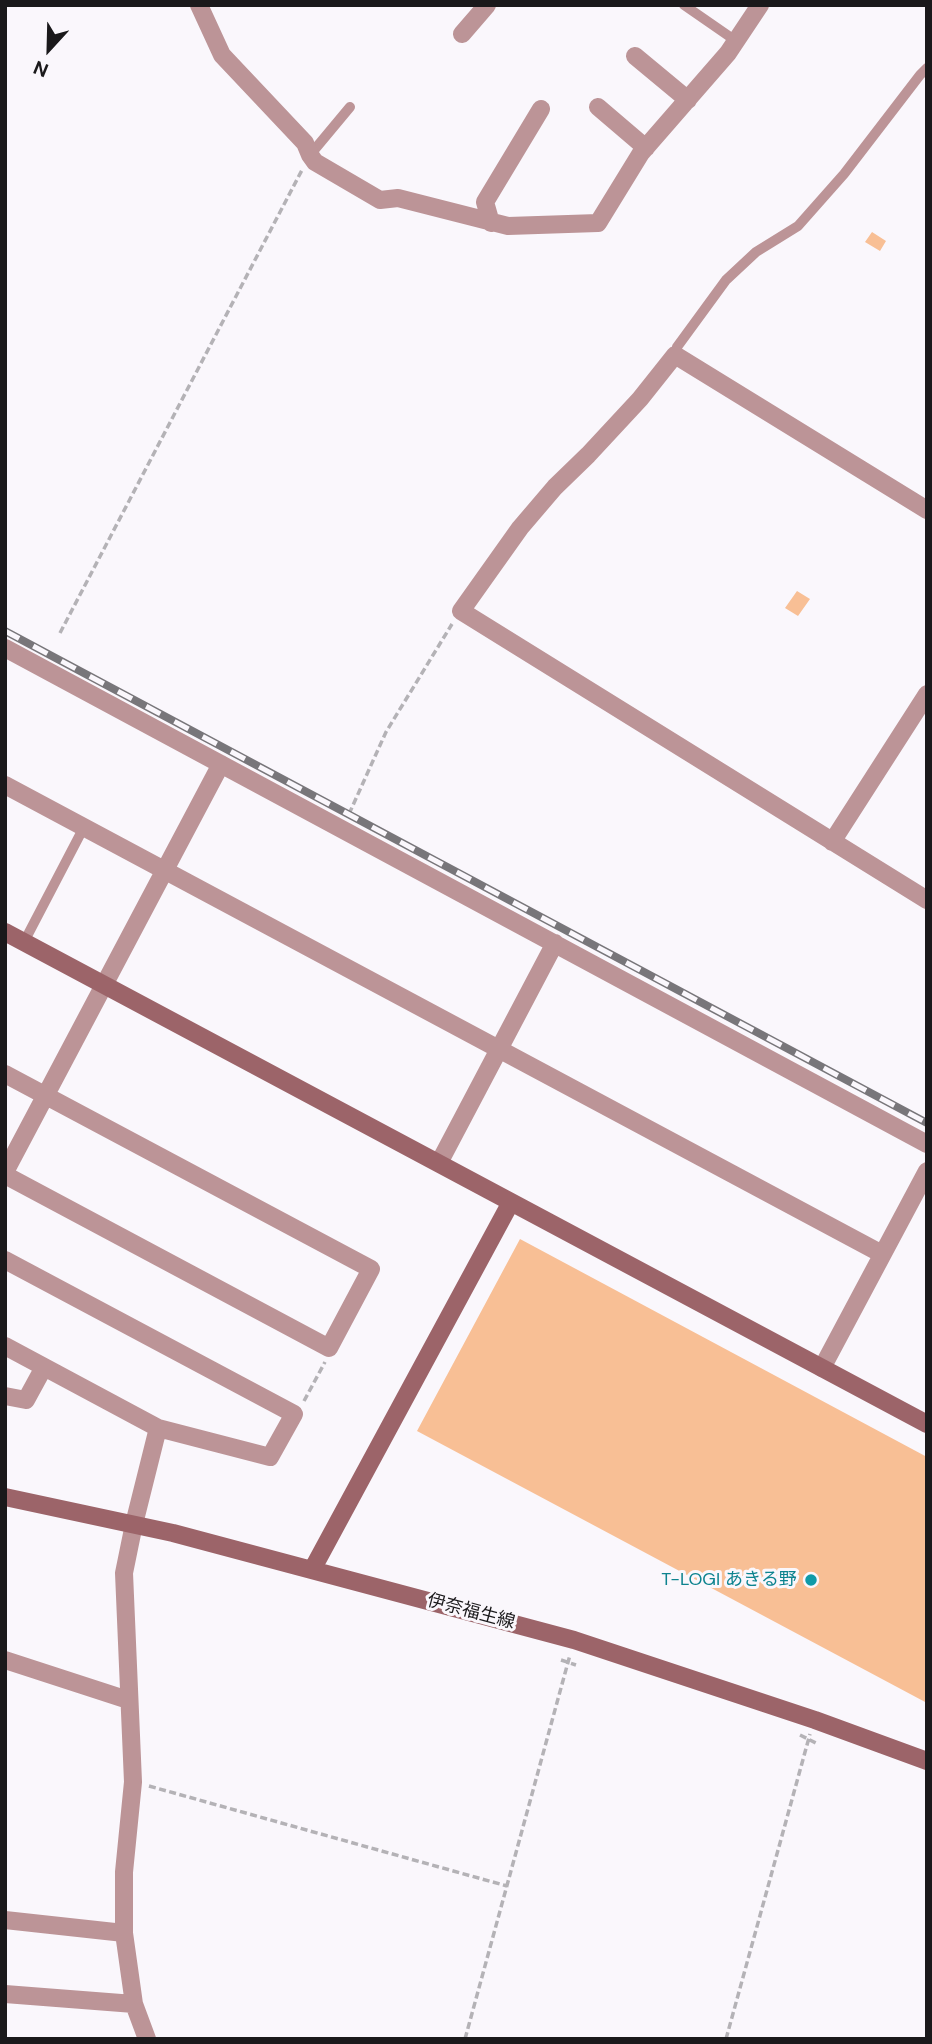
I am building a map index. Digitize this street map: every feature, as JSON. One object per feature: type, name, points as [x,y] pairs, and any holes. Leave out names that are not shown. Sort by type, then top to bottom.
[{"type":"street","points":[[199,5],[222,55],[305,143],[315,162],[380,200],[398,198],[508,226],[598,223],[646,148],[736,41],[760,5]]},
{"type":"street","points":[[462,34],[487,5]]},
{"type":"street","points":[[635,56],[688,100]]},
{"type":"street","points":[[598,107],[646,148]]},
{"type":"street","points":[[491,223],[485,201],[541,109]]},
{"type":"street","points":[[927,510],[675,355],[640,399],[555,487],[520,528],[461,611],[927,900]]},
{"type":"street","points":[[5,648],[927,1144]]},
{"type":"street","points":[[832,842],[927,694]]},
{"type":"street","points":[[5,1074],[46,1096],[371,1269],[329,1348],[5,1174],[46,1096],[166,871],[222,764]]},
{"type":"street","points":[[5,785],[882,1254]]},
{"type":"street","points":[[5,932],[927,1424]]},
{"type":"street","points":[[439,1163],[555,943]]},
{"type":"street","points":[[822,1368],[927,1171]]},
{"type":"street","points":[[312,1570],[511,1202]]},
{"type":"street","points":[[5,1260],[294,1414],[270,1457],[158,1428],[5,1346]]},
{"type":"street","points":[[5,1396],[26,1400],[44,1367]]},
{"type":"street","points":[[147,2039],[134,2004],[124,1933],[124,1872],[133,1782],[124,1573],[158,1428]]},
{"type":"street","name":"伊奈福生線","points":[[5,1497],[134,1524],[574,1640],[815,1720],[927,1761]]},
{"type":"street","points":[[5,1660],[128,1700]]},
{"type":"street","points":[[5,1920],[124,1933]]},
{"type":"street","points":[[5,1994],[134,2004]]},
{"type":"lane","points":[[684,5],[736,41]]},
{"type":"lane","points":[[675,355],[677,347],[726,280],[756,252],[798,226],[844,174],[927,68]]},
{"type":"lane","points":[[310,155],[350,107]]},
{"type":"lane","points":[[24,942],[84,827]]},
{"type":"path","points":[[60,633],[310,155]]},
{"type":"path","points":[[341,828],[375,761],[386,732],[461,611]]},
{"type":"path","points":[[294,1414],[328,1357],[329,1348]]},
{"type":"path","points":[[464,2039],[574,1640]]},
{"type":"path","points":[[561,1660],[576,1665]]},
{"type":"path","points":[[726,2039],[815,1720]]},
{"type":"path","points":[[800,1735],[816,1743]]},
{"type":"path","points":[[133,1782],[507,1886]]},
{"type":"building","points":[[872,232],[886,241],[880,251],[865,242]]},
{"type":"building","points":[[797,591],[810,599],[798,616],[785,608]]},
{"type":"building","name":"T-LOGI あきる野","points":[[520,1239],[927,1457],[927,1703],[417,1431]]},
{"type":"railway","points":[[5,631],[927,1123]]},
{"type":"place","name":"T-LOGI あきる野","points":[[811,1580]]}]
